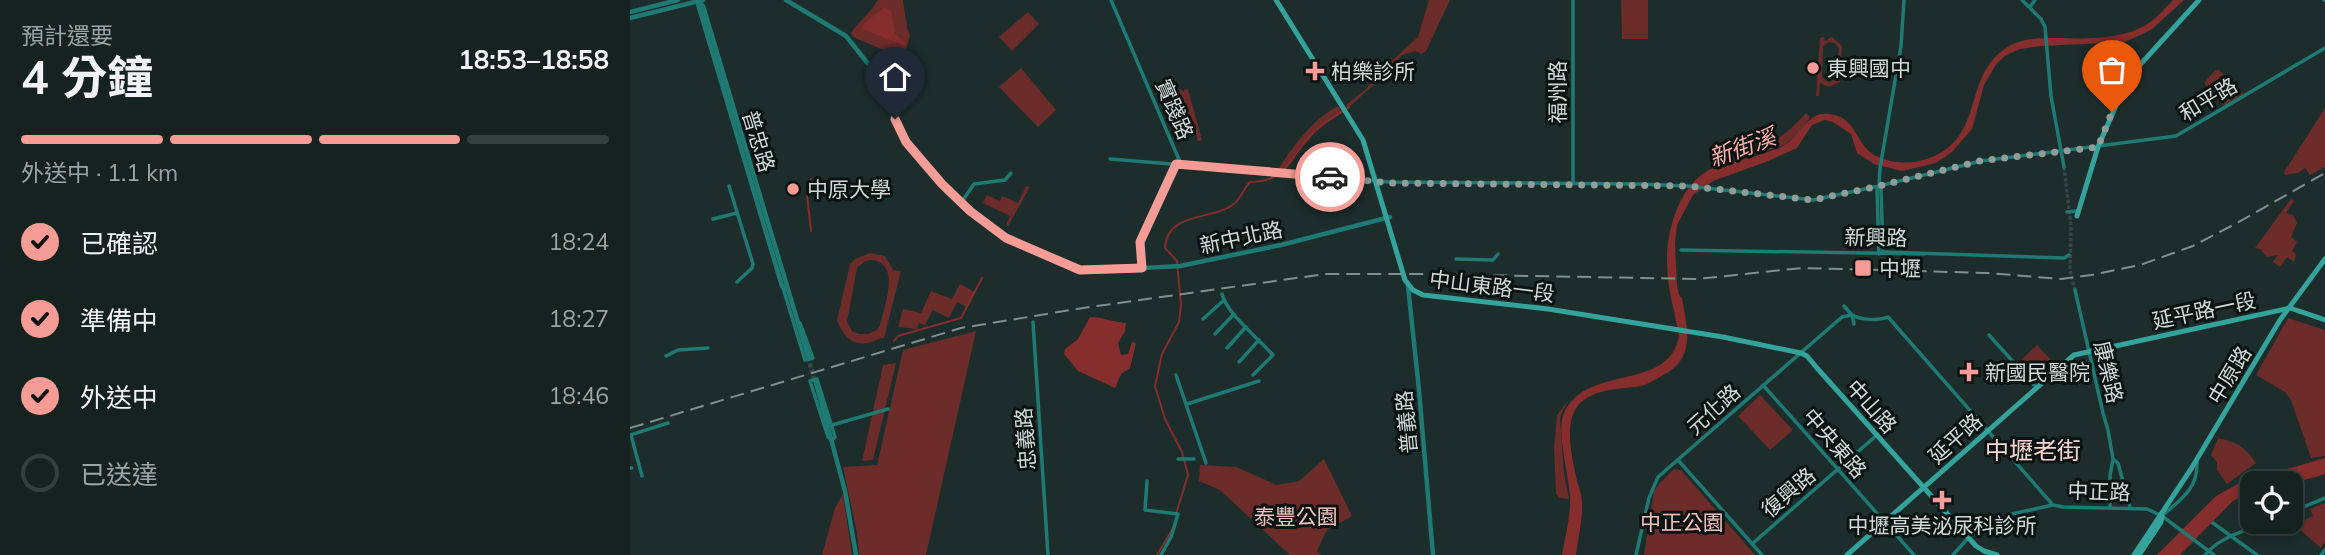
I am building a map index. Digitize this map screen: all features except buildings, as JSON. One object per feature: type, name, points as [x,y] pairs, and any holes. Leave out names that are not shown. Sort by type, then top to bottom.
[{"type":"main road","name":"中山東路一段","points":[[1276,0],[1363,140],[1408,286],[1423,295],[1559,310],[1801,353]]},
{"type":"main road","points":[[2076,214],[2098,147],[2128,78],[2199,0]]},
{"type":"main road","name":"中原路","points":[[2162,516],[2280,320],[2325,259]]},
{"type":"main road","points":[[2290,308],[2325,320]]},
{"type":"main road","name":"延平路一段","points":[[2088,351],[2290,308]]},
{"type":"main road","name":"延平路","points":[[1847,555],[2068,359],[2088,351]]},
{"type":"main road","name":"中山路","points":[[1801,353],[1818,368],[1969,537],[1984,551],[1997,555]]},
{"type":"main road","points":[[2136,555],[2162,516]]},
{"type":"street","points":[[630,12],[678,0]]},
{"type":"street","name":"新中北路","points":[[786,0],[846,36],[877,75],[906,142],[927,169],[961,203],[1006,238],[1072,268],[1088,271],[1178,266],[1282,245],[1390,217]]},
{"type":"street","name":"實踐路","points":[[1111,0],[1180,162],[1176,164],[1140,242],[1142,268]]},
{"type":"street","name":"福州路","points":[[1573,0],[1573,184]]},
{"type":"street","points":[[1882,253],[1877,190],[1902,46],[1904,0]]},
{"type":"street","points":[[2022,0],[2043,22],[2051,96],[2064,167]]},
{"type":"street","points":[[2030,7],[2035,0]]},
{"type":"street","points":[[630,18],[699,1]]},
{"type":"street","name":"普忠路","points":[[699,1],[703,6],[785,288],[808,356]]},
{"type":"street","name":"和平路","points":[[1110,159],[1376,181],[1688,186],[1813,200],[1980,161],[2176,136],[2325,48]]},
{"type":"street","points":[[961,203],[974,184],[1005,180],[1011,173]]},
{"type":"street","points":[[729,186],[753,264],[737,282]]},
{"type":"street","points":[[2067,212],[2076,214]]},
{"type":"street","points":[[713,219],[737,213]]},
{"type":"street","name":"新興路","points":[[1681,250],[2064,258],[2069,255]]},
{"type":"street","points":[[1456,259],[1493,260],[1498,254]]},
{"type":"street","name":"普義路","points":[[1408,286],[1433,555]]},
{"type":"street","points":[[785,288],[813,358],[805,360],[785,288]]},
{"type":"street","name":"康樂路","points":[[2075,290],[2113,459],[2110,507]]},
{"type":"street","points":[[1222,294],[1234,314],[1273,355],[1253,374]]},
{"type":"street","points":[[1203,319],[1224,300]]},
{"type":"street","points":[[1844,306],[1852,315],[1854,324]]},
{"type":"street","points":[[1215,334],[1234,314]]},
{"type":"street","name":"中正路","points":[[1852,315],[1863,318],[1888,317],[2053,505],[2147,509],[2179,527],[2207,553]]},
{"type":"street","name":"元化路","points":[[1636,555],[1655,481],[1763,384],[1843,317],[1852,315]]},
{"type":"street","name":"忠義路","points":[[1033,322],[1048,555]]},
{"type":"street","points":[[1227,348],[1247,327]]},
{"type":"street","points":[[1989,335],[2036,387]]},
{"type":"street","points":[[1239,362],[1259,340]]},
{"type":"street","points":[[666,356],[678,350],[709,348]]},
{"type":"street","points":[[1176,375],[1206,463]]},
{"type":"street","points":[[817,379],[835,437],[832,440],[828,437],[810,381],[817,379]]},
{"type":"street","points":[[1187,404],[1259,381]]},
{"type":"street","points":[[816,383],[851,520],[856,555]]},
{"type":"street","name":"中央東路","points":[[1763,384],[1914,555]]},
{"type":"street","points":[[832,425],[888,409]]},
{"type":"street","points":[[642,476],[632,452],[630,435],[668,422]]},
{"type":"street","name":"復興路","points":[[1752,544],[1877,435]]},
{"type":"street","points":[[1178,459],[1189,459]]},
{"type":"street","name":"康樂路","points":[[2113,459],[2121,470],[2130,507]]},
{"type":"street","points":[[1678,460],[1762,555]]},
{"type":"street","name":"中原路","points":[[2162,516],[2192,489],[2197,460]]},
{"type":"street","points":[[1147,481],[1144,510],[1176,514],[1171,537],[1160,555]]},
{"type":"street","points":[[2303,507],[2325,498]]},
{"type":"street","points":[[1953,555],[1969,537],[2012,514],[2053,505]]},
{"type":"street","points":[[2213,523],[2257,555]]},
{"type":"street","points":[[2214,555],[2207,553],[2216,544],[2240,534]]},
{"type":"street","points":[[2322,555],[2325,550]]},
{"type":"green space","points":[[878,0],[903,0],[910,35],[903,61],[853,37],[851,33]]},
{"type":"green space","points":[[1429,0],[1450,0],[1426,51],[1421,54],[1416,51],[1402,55],[1348,108],[1346,105],[1365,90],[1383,69],[1418,37]]},
{"type":"green space","points":[[1621,0],[1648,0],[1648,39],[1622,39]]},
{"type":"green space","points":[[1028,12],[1039,24],[1012,51],[999,37]]},
{"type":"green space","points":[[1824,37],[1825,41],[1832,37],[1842,46],[1840,82],[1829,87],[1820,83],[1819,96],[1816,96],[1820,38]],"holes":[[[1829,42],[1835,43],[1839,48],[1836,78],[1829,83],[1822,77],[1823,46]]]},
{"type":"green space","points":[[1021,68],[1056,110],[1038,127],[999,87]]},
{"type":"green space","points":[[2215,70],[2219,70],[2243,94],[2224,105],[2221,104],[2205,84]]},
{"type":"green space","points":[[1179,89],[1184,92],[1188,89],[1202,140],[1198,141],[1194,126],[1183,132],[1172,126],[1165,101],[1169,93]]},
{"type":"green space","points":[[1338,106],[1342,112],[1315,133],[1280,174],[1275,174],[1310,127]]},
{"type":"green space","points":[[2325,108],[2325,167],[2310,175],[2305,168],[2298,173],[2285,175],[2284,172]]},
{"type":"green space","points":[[1806,113],[1810,117],[1800,132],[1784,145],[1721,166],[1722,162],[1762,148],[1776,140]]},
{"type":"green space","points":[[1026,186],[1030,187],[1008,226],[1006,225],[1010,216],[983,203],[987,195],[1000,201],[1002,196],[1018,203]]},
{"type":"green space","points":[[2291,199],[2294,201],[2286,213],[2293,215],[2297,223],[2291,237],[2297,242],[2292,251],[2296,254],[2294,262],[2287,257],[2280,267],[2273,262],[2278,255],[2267,257],[2260,249],[2255,248]]},
{"type":"green space","points":[[870,253],[885,256],[893,270],[901,271],[884,338],[868,343],[852,341],[837,320],[850,264]],"holes":[[[865,261],[880,263],[889,277],[880,325],[877,330],[868,334],[859,334],[852,331],[847,322],[857,268]]]},
{"type":"green space","points":[[960,284],[975,292],[967,307],[957,302],[949,318],[933,310],[925,325],[919,323],[917,329],[898,327],[903,309],[921,313],[931,291],[952,299]]},
{"type":"green space","points":[[2288,318],[2325,330],[2325,456],[2311,458],[2291,400],[2285,392],[2256,375]]},
{"type":"green space","points":[[976,331],[926,555],[859,555],[843,467],[877,465],[903,350]]},
{"type":"green space","points":[[2037,345],[2054,363],[2036,381],[2018,363]]},
{"type":"green space","points":[[896,363],[873,460],[862,461],[883,365]]},
{"type":"green space","points":[[1760,395],[1792,429],[1770,450],[1738,416]]},
{"type":"green space","points":[[1568,401],[1560,417],[1564,473],[1569,499],[1559,498],[1556,494],[1554,448],[1557,415]]},
{"type":"green space","points":[[2218,438],[2240,446],[2256,463],[2245,471],[2240,471],[2240,475],[2227,484],[2211,455]]},
{"type":"green space","name":"泰豐公園","points":[[1324,459],[1352,516],[1327,530],[1317,551],[1321,555],[1290,555],[1220,490],[1199,481],[1200,465],[1236,467],[1277,485],[1299,481]]},
{"type":"green space","name":"中正公園","points":[[1674,469],[1681,470],[1755,555],[1644,555],[1654,491]]},
{"type":"green space","points":[[843,494],[852,555],[822,555],[835,508]]},
{"type":"green space","points":[[2325,503],[2325,542],[2321,548],[2303,532],[2303,521],[2313,516],[2310,509]]},
{"type":"shaded area","name":"新街溪","points":[[2173,0],[2184,0],[2151,30],[2125,42],[2042,46],[2020,49],[2006,55],[1997,63],[1984,85],[1972,129],[1952,152],[1936,163],[1902,171],[1874,164],[1857,153],[1851,134],[1825,120],[1812,125],[1797,148],[1713,181],[1693,195],[1677,225],[1675,244],[1677,285],[1687,330],[1685,350],[1675,367],[1655,380],[1640,386],[1593,395],[1585,399],[1574,412],[1570,428],[1571,446],[1582,497],[1582,515],[1576,555],[1562,555],[1570,503],[1561,433],[1563,416],[1573,399],[1588,389],[1643,373],[1672,354],[1679,336],[1667,272],[1667,250],[1677,208],[1692,184],[1713,168],[1779,148],[1793,138],[1808,121],[1821,114],[1837,116],[1848,122],[1866,148],[1882,159],[1909,163],[1938,154],[1954,142],[1964,128],[1982,76],[1992,61],[2006,48],[2034,39],[2095,38],[2127,33],[2150,23]]},
{"type":"shaded area","points":[[884,7],[891,11],[895,34],[906,43],[905,46],[862,29],[863,25]]},
{"type":"shaded area","points":[[1090,317],[1126,323],[1118,343],[1121,355],[1128,354],[1132,342],[1136,343],[1130,368],[1121,374],[1115,388],[1078,371],[1064,354],[1065,349],[1078,339]]},
{"type":"shaded area","points":[[2325,458],[2325,474],[2316,477],[2303,480],[2303,471],[2280,471]]},
{"type":"shaded area","points":[[2240,483],[2240,498],[2233,501],[2180,555],[2157,555],[2216,496]]},
{"type":"waterway","points":[[1176,514],[1188,475],[1182,452],[1165,419],[1155,386],[1162,354],[1179,322],[1181,306],[1177,261],[1165,248],[1168,236],[1182,222],[1234,204],[1250,182],[1262,181],[1279,174],[1313,132],[1349,107]]},
{"type":"waterway","points":[[809,183],[811,179]]},
{"type":"waterway","points":[[807,195],[811,231]]},
{"type":"waterway","points":[[894,341],[898,336],[961,318],[982,278]]},
{"type":"waterway","points":[[1157,555],[1172,530]]},
{"type":"tunnel","points":[[2064,167],[2071,226],[2070,270],[2075,290]]},
{"type":"tunnel","points":[[808,357],[815,382]]},
{"type":"railway","points":[[630,428],[961,328],[1325,274],[1697,279],[1802,268],[1988,273],[2061,279],[2091,275],[2140,265],[2193,246],[2325,173]]},
{"type":"way so far","points":[[1330,177],[1389,183],[1688,186],[1813,200],[1980,161],[2098,147],[2112,112]]},
{"type":"place","name":"東興國中","points":[[1813,68]]},
{"type":"place","name":"柏樂診所","points":[[1315,71]]},
{"type":"place","name":"中原大學","points":[[793,189]]},
{"type":"place","name":"中壢","points":[[1863,268]]},
{"type":"place","name":"新國民醫院","points":[[1969,372]]},
{"type":"place","name":"中壢高美泌尿科診所","points":[[1942,500]]},
{"type":"district","name":"中壢老街","points":[[2033,450]]},
{"type":"route","points":[[895,119],[906,142],[927,169],[988,226],[1006,238],[1080,270],[1142,268],[1140,242],[1176,164],[1330,177]]}]
